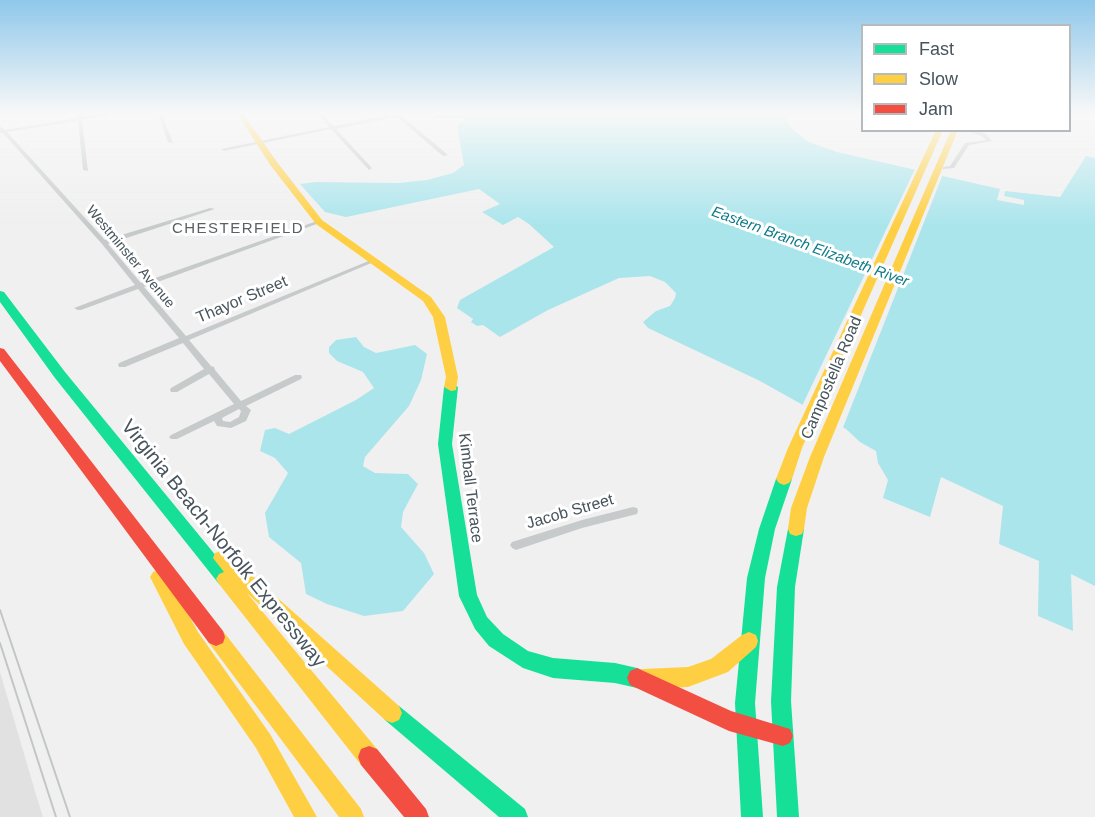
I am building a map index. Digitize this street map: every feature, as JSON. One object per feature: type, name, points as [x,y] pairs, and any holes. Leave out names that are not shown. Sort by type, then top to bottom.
[{"type":"main road","name":"Kimball Terrace","points":[[265,150],[319,222],[427,299],[439,317],[452,377],[446,444],[468,596],[481,623],[496,640],[523,659],[554,668],[615,673],[642,679],[747,728],[783,736]]},
{"type":"main road","name":"Campostella Road","points":[[752,817],[747,728],[749,641],[756,578],[767,529],[785,473],[938,150]]},
{"type":"main road","name":"Campostella Road","points":[[788,817],[783,736],[783,650],[786,587],[792,538],[808,481],[939,150]]},
{"type":"main road","name":"Virginia Beach-Norfolk Expressway","points":[[0,294],[55,368],[188,529],[418,817]]},
{"type":"main road","points":[[0,352],[353,817]]},
{"type":"main road","points":[[188,529],[268,598],[364,690],[517,817]]},
{"type":"main road","points":[[135,530],[191,638],[263,741],[306,817]]},
{"type":"main road","points":[[642,679],[688,677],[711,669],[721,665],[749,641]]},
{"type":"street","name":"Westminster Avenue","points":[[19,150],[104,243],[239,405]]},
{"type":"street","points":[[84,150],[86,170]]},
{"type":"street","points":[[352,150],[369,168]]},
{"type":"street","points":[[438,150],[445,156]]},
{"type":"street","points":[[945,168],[952,167],[964,150]]},
{"type":"street","points":[[104,243],[212,209]]},
{"type":"street","points":[[78,308],[319,222]]},
{"type":"street","name":"Thayor Street","points":[[122,365],[373,261]]},
{"type":"street","points":[[174,390],[211,369]]},
{"type":"street","points":[[174,436],[297,378]]},
{"type":"street","points":[[217,417],[217,421],[225,425],[238,422],[246,414],[244,407],[239,405]]},
{"type":"street","name":"Jacob Street","points":[[516,545],[633,511]]},
{"type":"shaded area","points":[[0,672],[37,798],[43,817],[0,817]]},
{"type":"water","name":"Eastern Branch Elizabeth River","points":[[461,150],[832,150],[1000,189],[997,200],[1024,205],[1024,200],[1004,196],[1005,191],[1060,197],[1086,156],[1095,158],[1095,586],[1071,574],[1073,631],[1038,616],[1039,561],[999,544],[1003,506],[941,477],[930,517],[883,498],[888,480],[878,463],[876,451],[860,442],[846,429],[760,381],[648,328],[643,322],[656,311],[670,306],[675,298],[676,293],[665,282],[650,276],[619,278],[548,310],[500,337],[483,325],[477,326],[471,322],[473,319],[457,308],[460,300],[554,247],[529,224],[518,217],[503,225],[482,212],[500,204],[479,189],[346,217],[325,212],[300,184],[316,182],[398,183],[427,180],[453,173],[464,165]]},
{"type":"water","points":[[356,337],[364,347],[376,353],[415,345],[427,354],[421,380],[409,406],[365,457],[363,466],[375,473],[408,474],[418,484],[403,512],[401,527],[424,553],[434,574],[403,611],[364,616],[327,604],[306,594],[301,563],[269,537],[265,513],[288,473],[275,458],[260,451],[265,430],[275,428],[289,434],[356,400],[374,388],[363,372],[337,361],[329,353],[329,347],[336,340]]},
{"type":"pier","points":[[916,167],[943,174],[842,430],[801,408]]},
{"type":"tram line","points":[[0,610],[70,817]]},
{"type":"tram line","points":[[0,643],[56,817]]},
{"type":"traffic: fast","points":[[0,294],[60,375],[225,579]]},
{"type":"traffic: fast","points":[[451,387],[445,444],[468,596],[481,623],[496,640],[523,659],[553,668],[615,673],[637,678]]},
{"type":"traffic: fast","points":[[752,817],[745,703],[756,578],[767,529],[784,479]]},
{"type":"traffic: fast","points":[[788,817],[781,701],[786,587],[796,529]]},
{"type":"traffic: fast","points":[[392,713],[517,817]]},
{"type":"traffic: slow","points":[[265,150],[319,222],[427,299],[439,317],[452,377],[451,387]]},
{"type":"traffic: slow","points":[[784,479],[795,448],[931,150]]},
{"type":"traffic: slow","points":[[796,529],[799,508],[817,457],[947,150]]},
{"type":"traffic: slow","points":[[221,558],[392,713]]},
{"type":"traffic: slow","points":[[159,577],[191,638],[263,741],[306,817]]},
{"type":"traffic: slow","points":[[225,579],[369,757]]},
{"type":"traffic: slow","points":[[216,637],[353,817]]},
{"type":"traffic: slow","points":[[642,679],[688,677],[711,669],[721,665],[749,641]]},
{"type":"traffic: jam","points":[[0,352],[216,637]]},
{"type":"traffic: jam","points":[[637,678],[729,721],[783,736]]},
{"type":"traffic: jam","points":[[369,757],[418,817]]},
{"type":"district","name":"CHESTERFIELD","points":[[238,229]]}]
